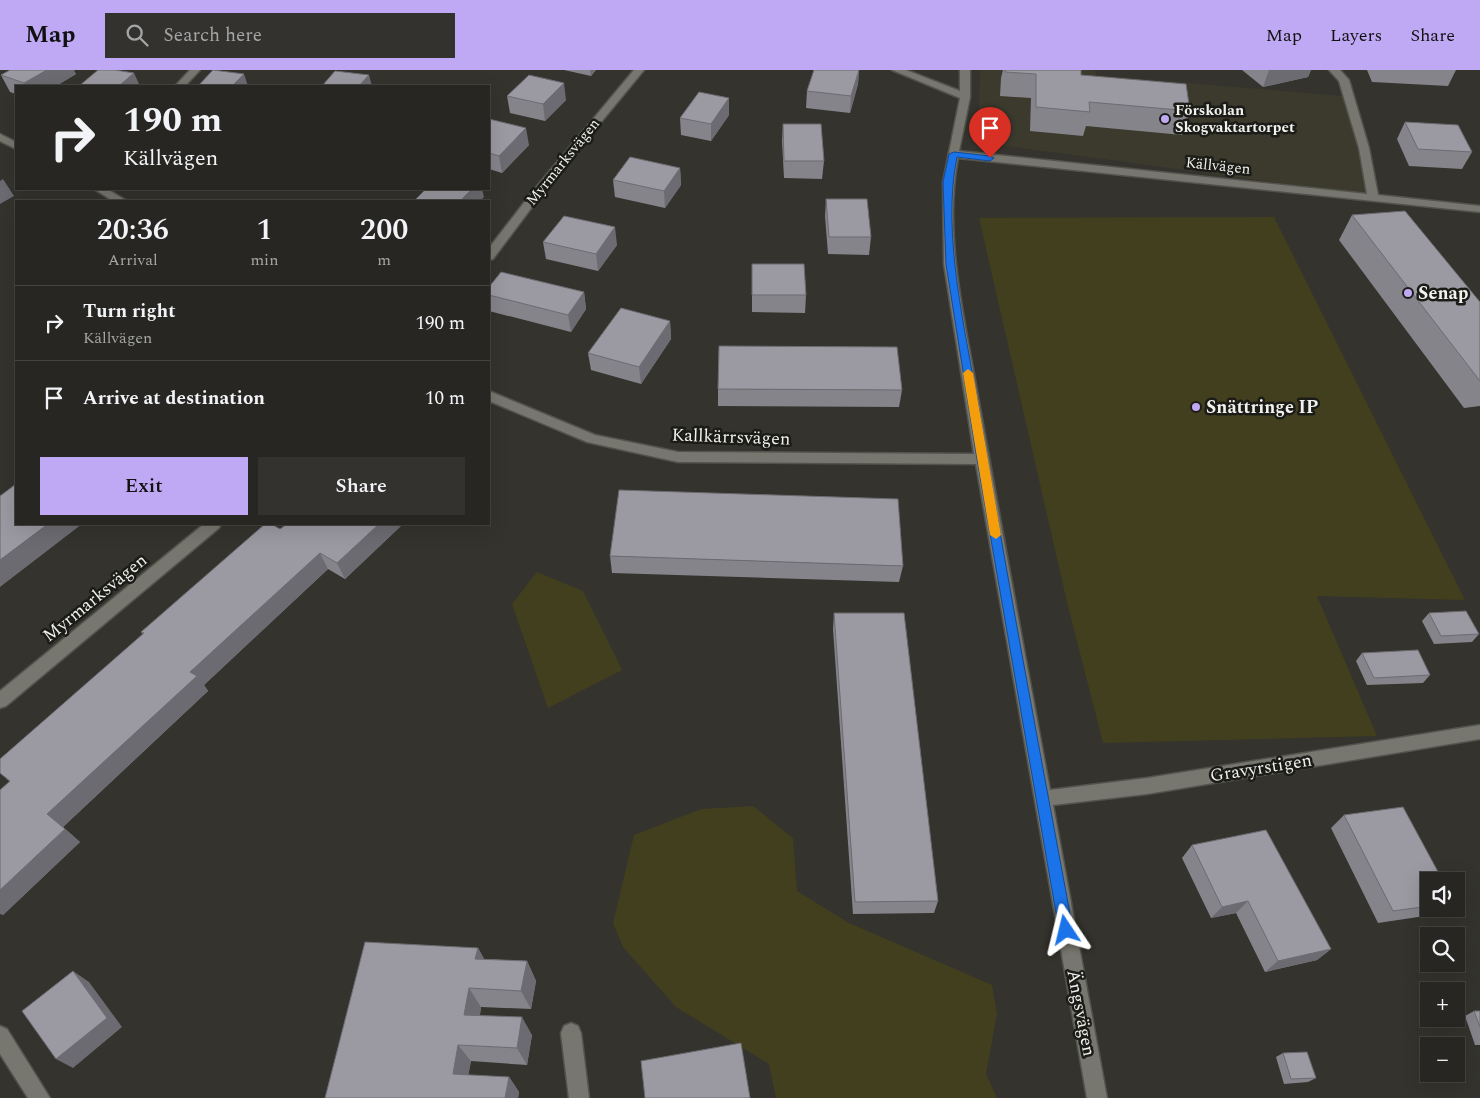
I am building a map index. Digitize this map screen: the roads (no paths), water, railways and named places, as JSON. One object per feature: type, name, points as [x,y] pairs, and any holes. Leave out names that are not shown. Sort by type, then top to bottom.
[{"type":"street","points":[[181,85],[195,70]]},
{"type":"street","name":"Myrmarksvägen","points":[[490,255],[537,193],[639,70]]},
{"type":"street","points":[[896,70],[965,97]]},
{"type":"street","name":"Ängsvägen","points":[[965,70],[965,97],[948,182],[950,264],[982,459],[1097,1098]]},
{"type":"street","points":[[1334,70],[1344,80],[1364,148],[1373,198]]},
{"type":"street","points":[[0,137],[15,145]]},
{"type":"street","name":"Källvägen","points":[[954,154],[1480,209]]},
{"type":"street","points":[[101,190],[119,200]]},
{"type":"street","name":"Kallkärrsvägen","points":[[490,396],[592,439],[678,457],[982,459]]},
{"type":"street","name":"Myrmarksvägen","points":[[0,701],[213,525]]},
{"type":"street","name":"Gravyrstigen","points":[[1042,799],[1147,786],[1480,732]]},
{"type":"street","points":[[571,1033],[579,1098]]},
{"type":"street","points":[[0,1036],[40,1098]]},
{"type":"place","name":"Förskolan Skogvaktartorpet","points":[[1165,119]]},
{"type":"place","name":"Senap","points":[[1408,293]]},
{"type":"place","name":"Snättringe IP","points":[[1196,407]]}]
